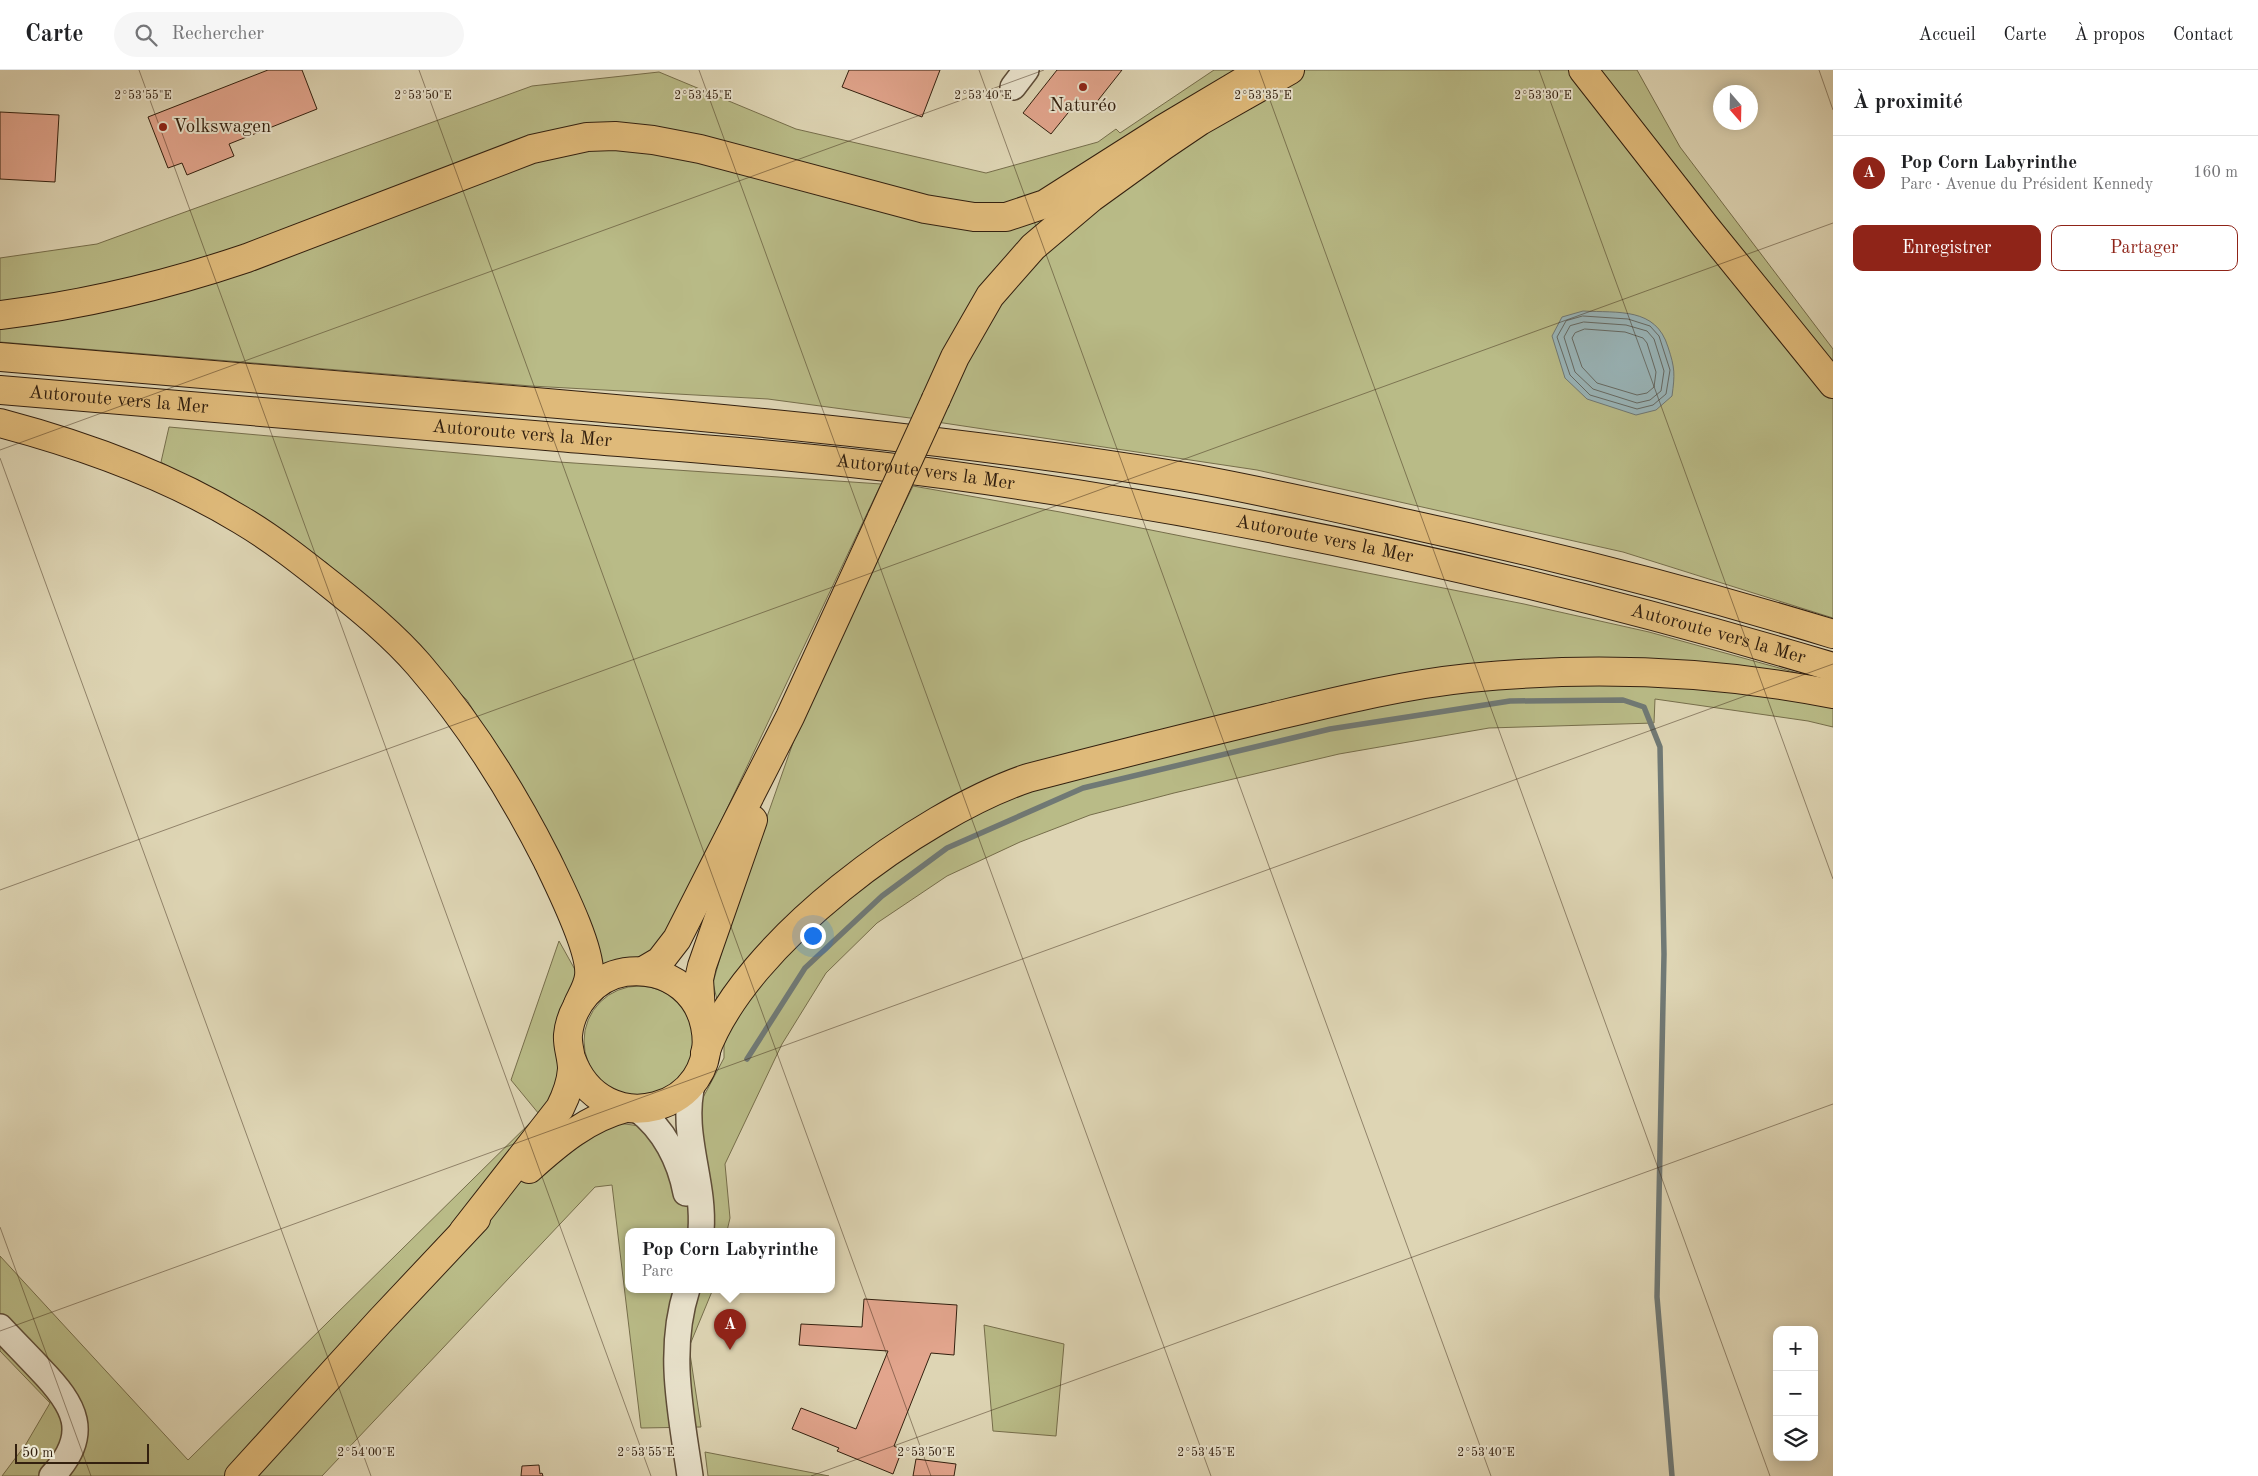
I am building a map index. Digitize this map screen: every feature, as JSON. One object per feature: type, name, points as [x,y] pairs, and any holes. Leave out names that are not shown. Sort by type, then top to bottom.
[{"type":"main road","points":[[643,971],[660,960],[677,939],[790,717],[936,399],[972,326],[990,296],[1011,270],[1059,223],[1200,121],[1290,70]]},
{"type":"main road","points":[[1583,70],[1705,226],[1833,384]]},
{"type":"main road","points":[[1200,121],[1256,73]]},
{"type":"main road","points":[[0,315],[92,300],[200,274],[247,258],[532,149],[587,137],[615,136],[672,143],[925,209],[974,217],[1006,217],[1045,204],[1256,73]]},
{"type":"main road","points":[[0,357],[814,428],[1135,470],[1282,495],[1469,537],[1626,575],[1833,634]]},
{"type":"main road","name":"Autoroute vers la Mer","points":[[0,390],[834,462],[1031,486],[1229,519],[1378,549],[1620,606],[1833,667]]},
{"type":"main road","points":[[0,423],[42,434],[108,457],[189,492],[242,520],[281,546],[353,602],[418,664],[447,699],[505,783],[549,864],[588,958],[589,975],[569,1031],[570,1082],[560,1108],[463,1232]]},
{"type":"main road","points":[[239,1476],[463,1232],[549,1151],[589,1122],[610,1112],[659,1106],[682,1093],[698,1073],[716,1026],[736,996],[763,962],[815,910],[876,861],[943,817],[1004,786],[1028,778],[1363,695],[1468,678],[1634,670],[1750,680],[1833,694]]},
{"type":"main road","points":[[700,1012],[699,979],[702,964],[790,717]]},
{"type":"main road","points":[[578,1004],[593,987],[622,972],[643,971],[673,981],[689,994],[700,1012],[706,1032],[705,1053]]},
{"type":"main road","points":[[571,1058],[580,1078],[595,1095],[615,1106],[631,1108]]},
{"type":"street","points":[[693,1081],[687,1117],[701,1201],[701,1228]]},
{"type":"street","points":[[631,1108],[660,1132],[677,1163],[688,1204],[686,1228]]},
{"type":"street","points":[[669,1293],[661,1331],[661,1362],[676,1476]]},
{"type":"street","points":[[686,1293],[677,1328],[676,1353],[677,1388],[690,1476]]},
{"type":"street","points":[[0,1327],[58,1388],[73,1411],[74,1426],[70,1449],[63,1464],[52,1476]]},
{"type":"green space","points":[[1214,70],[1637,70],[1680,147],[1833,349],[1833,618],[1623,552],[1257,470],[910,418],[768,399],[531,386],[0,342],[0,258],[97,244],[532,86],[659,72],[796,129],[986,173],[1098,142],[1116,129],[1120,133]]},
{"type":"green space","points":[[169,427],[559,462],[881,484],[669,931],[655,952],[636,959],[601,967],[542,823],[467,700],[327,563],[161,462]]},
{"type":"green space","points":[[913,486],[1060,512],[1524,604],[1649,632],[1819,679],[1833,707],[1833,727],[1808,721],[1655,699],[1654,723],[1489,728],[1339,754],[1174,793],[1090,815],[1020,842],[947,876],[877,923],[826,973],[782,1044],[725,1164],[730,1218],[728,1228],[625,1228],[625,1293],[711,1293],[689,1347],[701,1427],[641,1428],[612,1185],[595,1187],[322,1476],[2,1476],[26,1444],[50,1403],[0,1351],[0,1256],[188,1460],[539,1114],[511,1080],[559,941],[578,975],[557,1099],[589,1132],[610,1122],[640,1126],[701,1152],[698,1107],[724,1058],[724,1029],[713,983],[731,919],[806,706]]},
{"type":"green space","points":[[639,986],[660,990],[678,1002],[690,1020],[694,1041],[690,1062],[678,1080],[660,1092],[639,1096],[618,1092],[600,1080],[588,1062],[584,1041],[588,1020],[600,1002],[618,990]]},
{"type":"green space","points":[[984,1325],[1064,1344],[1056,1436],[993,1431]]},
{"type":"green space","points":[[705,1452],[829,1476],[708,1476]]},
{"type":"water","points":[[1583,311],[1634,315],[1655,325],[1662,334],[1672,360],[1674,376],[1672,396],[1656,410],[1636,415],[1587,399],[1565,378],[1552,336],[1562,317]]},
{"type":"building","points":[[268,70],[302,70],[317,109],[229,144],[234,156],[187,175],[182,163],[168,168],[148,117]]},
{"type":"building","points":[[849,70],[940,70],[922,117],[842,87]]},
{"type":"building","points":[[1057,70],[1122,70],[1088,113],[1076,103],[1051,134],[1023,113]]},
{"type":"building","points":[[0,112],[59,115],[55,182],[0,179]]},
{"type":"building","points":[[864,1299],[957,1305],[954,1355],[931,1353],[894,1446],[902,1450],[893,1474],[837,1451],[839,1448],[792,1429],[801,1408],[856,1429],[888,1351],[799,1345],[801,1324],[862,1327]]},
{"type":"building","points":[[916,1459],[956,1464],[954,1476],[913,1476]]},
{"type":"building","points":[[539,1465],[540,1474],[542,1473],[543,1476],[521,1476],[522,1466]]},
{"type":"waterway","points":[[747,1059],[805,968],[882,896],[947,848],[1083,788],[1330,729],[1510,701],[1623,700],[1644,707],[1660,747],[1664,954],[1657,1297],[1672,1476]]},
{"type":"place","name":"Naturéo","points":[[1083,87]]},
{"type":"place","name":"Volkswagen","points":[[163,127]]},
{"type":"place","name":"Pop Corn Labyrinthe","points":[[730,1350]]}]
